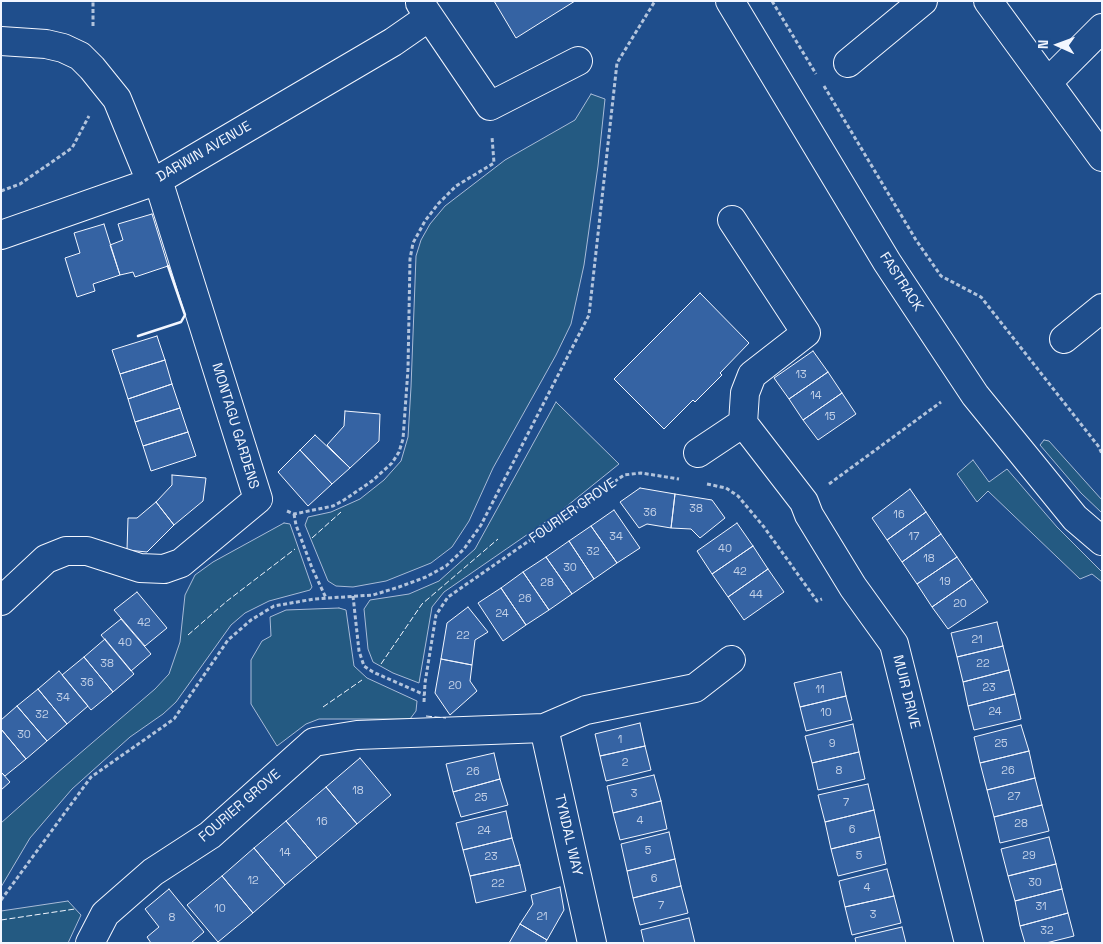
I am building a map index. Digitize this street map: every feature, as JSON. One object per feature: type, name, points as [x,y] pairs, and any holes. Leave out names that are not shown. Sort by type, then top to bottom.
[{"type":"street","name":"FASTRACK","points":[[730,1],[887,262],[975,395],[1075,518],[1102,541]]},
{"type":"street","points":[[848,63],[924,1]]},
{"type":"street","points":[[988,1],[1102,157]]},
{"type":"street","points":[[424,9],[490,106],[578,61]]},
{"type":"street","name":"DARWIN AVENUE","points":[[1,235],[154,181],[393,42],[424,9]]},
{"type":"street","points":[[1048,82],[1102,28]]},
{"type":"street","name":"MONTAGU GARDENS","points":[[1,41],[46,44],[63,48],[80,56],[117,99],[154,181],[258,499],[181,563],[164,569],[140,568],[87,551],[66,551],[46,559],[1,601]]},
{"type":"street","points":[[698,453],[742,423],[745,393],[752,375],[806,333],[732,220]]},
{"type":"street","points":[[1064,339],[1102,308]]},
{"type":"street","name":"MUIR DRIVE","points":[[742,423],[804,502],[809,515],[853,587],[894,644],[969,943]]},
{"type":"street","points":[[544,728],[586,710],[695,688],[731,660]]},
{"type":"street","name":"FOURIER GROVE","points":[[90,943],[105,914],[153,872],[210,835],[314,742],[357,735],[544,728]]},
{"type":"street","name":"TYNDAL WAY","points":[[544,728],[592,943]]},
{"type":"path","points":[[1,191],[20,184],[72,148],[92,111],[93,1]]},
{"type":"path","points":[[1,900],[91,777],[174,718],[228,640],[251,620],[274,606],[326,598],[373,595],[426,577],[446,566],[464,549],[481,525],[589,315],[617,63],[654,1]]},
{"type":"path","points":[[772,1],[916,240],[941,276],[981,297],[1099,447],[1102,454]]},
{"type":"path","points":[[258,499],[294,514],[333,506],[372,481],[392,463],[399,452],[403,439],[407,389],[410,259],[413,243],[425,221],[438,204],[456,186],[494,163],[490,106]]},
{"type":"path","points":[[804,502],[943,401]]},
{"type":"path","name":"FOURIER GROVE","points":[[422,732],[424,694],[436,615],[448,597],[624,475],[641,473],[680,479]]},
{"type":"path","points":[[699,482],[726,488],[738,496],[764,528],[817,602],[853,587]]},
{"type":"path","points":[[294,514],[296,525],[312,568],[326,598]]},
{"type":"path","points":[[353,596],[359,651],[364,666],[424,694]]},
{"type":"shaded area","points":[[591,94],[605,99],[598,166],[584,265],[571,324],[556,355],[493,468],[469,521],[452,547],[431,563],[386,581],[353,587],[336,586],[328,581],[305,525],[308,517],[331,512],[360,499],[384,480],[401,461],[408,437],[416,256],[421,240],[430,224],[445,206],[505,160],[575,120]]},
{"type":"shaded area","points":[[556,402],[619,464],[557,514],[444,592],[432,607],[419,683],[393,673],[373,662],[368,649],[364,609],[370,600],[409,594],[439,581],[475,549]]},
{"type":"shaded area","points":[[1044,440],[1049,441],[1102,500],[1102,513],[1081,493],[1040,445]]},
{"type":"shaded area","points":[[973,460],[989,482],[1007,469],[1057,527],[1102,572],[1102,582],[1092,574],[1080,579],[988,491],[977,502],[957,474]]},
{"type":"shaded area","points":[[284,523],[290,524],[312,587],[310,590],[269,601],[245,613],[231,625],[176,702],[163,714],[130,737],[72,789],[30,838],[1,887],[1,823],[155,689],[169,674],[180,642],[185,595],[195,575],[213,562]]},
{"type":"shaded area","points":[[339,608],[346,610],[354,666],[367,678],[417,701],[416,711],[410,719],[319,719],[306,724],[277,746],[251,704],[251,660],[262,641],[271,636],[270,617],[286,610]]},
{"type":"shaded area","points":[[68,901],[81,915],[68,943],[1,943],[1,911]]},
{"type":"building","points":[[494,1],[575,1],[516,38]]},
{"type":"building","points":[[152,214],[168,266],[135,277],[133,272],[120,275],[110,245],[123,240],[118,224]]},
{"type":"building","points":[[104,224],[120,275],[93,284],[95,291],[77,297],[65,258],[80,253],[74,233]]},
{"type":"building","points":[[700,293],[749,343],[720,373],[722,375],[664,429],[614,379]]},
{"type":"building","points":[[157,336],[165,360],[120,374],[112,350]]},
{"type":"building","points":[[813,351],[828,372],[789,399],[774,378]]},
{"type":"building","points":[[165,360],[172,384],[128,399],[120,374]]},
{"type":"building","points":[[828,372],[842,393],[803,420],[789,399]]},
{"type":"building","points":[[172,384],[180,408],[135,422],[128,399]]},
{"type":"building","points":[[842,393],[856,414],[818,440],[803,420]]},
{"type":"building","points":[[180,408],[188,432],[143,446],[135,422]]},
{"type":"building","points":[[345,411],[380,414],[379,441],[350,468],[327,445],[344,426]]},
{"type":"building","points":[[188,432],[196,456],[151,471],[143,446]]},
{"type":"building","points":[[315,435],[350,468],[332,484],[300,450]]},
{"type":"building","points":[[300,450],[332,484],[308,506],[278,472]]},
{"type":"building","points":[[172,475],[206,478],[203,501],[174,525],[156,502],[172,485]]},
{"type":"building","points":[[640,488],[675,494],[671,528],[647,524],[639,528],[620,502]]},
{"type":"building","points":[[910,489],[926,512],[887,540],[872,518]]},
{"type":"building","points":[[675,494],[712,500],[725,518],[700,538],[691,529],[671,528]]},
{"type":"building","points":[[156,502],[174,525],[147,552],[127,550],[128,518],[137,518]]},
{"type":"building","points":[[614,510],[640,548],[617,563],[591,526]]},
{"type":"building","points":[[926,512],[941,534],[902,562],[887,540]]},
{"type":"building","points":[[737,523],[753,546],[712,574],[697,551]]},
{"type":"building","points":[[591,526],[617,563],[594,579],[569,541]]},
{"type":"building","points":[[941,534],[957,557],[917,584],[902,562]]},
{"type":"building","points":[[569,541],[594,579],[572,594],[546,557]]},
{"type":"building","points":[[753,546],[768,569],[728,597],[712,574]]},
{"type":"building","points":[[546,557],[572,594],[549,610],[523,572]]},
{"type":"building","points":[[957,557],[972,579],[932,607],[917,584]]},
{"type":"building","points":[[768,569],[784,592],[744,620],[728,597]]},
{"type":"building","points":[[523,572],[549,610],[526,625],[501,588]]},
{"type":"building","points":[[972,579],[988,602],[948,629],[932,607]]},
{"type":"building","points":[[501,588],[526,625],[503,641],[478,603]]},
{"type":"building","points":[[137,592],[167,628],[145,646],[114,610]]},
{"type":"building","points":[[468,607],[488,632],[475,640],[472,665],[441,659],[447,623]]},
{"type":"building","points":[[121,619],[151,654],[131,671],[101,635]]},
{"type":"building","points":[[997,622],[1003,646],[957,657],[951,633]]},
{"type":"building","points":[[105,639],[134,674],[113,692],[84,657]]},
{"type":"building","points":[[1003,646],[1009,670],[963,682],[957,657]]},
{"type":"building","points":[[84,657],[113,692],[91,710],[62,675]]},
{"type":"building","points":[[441,659],[472,665],[470,681],[477,691],[450,715],[435,693]]},
{"type":"building","points":[[1009,670],[1015,694],[968,706],[963,682]]},
{"type":"building","points":[[59,671],[88,706],[67,724],[38,689]]},
{"type":"building","points":[[841,672],[846,696],[800,707],[794,683]]},
{"type":"building","points":[[38,689],[67,724],[47,741],[17,706]]},
{"type":"building","points":[[1015,694],[1021,719],[974,730],[968,706]]},
{"type":"building","points":[[846,696],[852,720],[806,731],[800,707]]},
{"type":"building","points":[[17,706],[47,741],[26,759],[1,729],[1,720]]},
{"type":"building","points":[[640,723],[645,746],[600,756],[595,734]]},
{"type":"building","points":[[853,724],[859,752],[812,763],[805,736]]},
{"type":"building","points":[[1021,725],[1029,751],[980,763],[974,737]]},
{"type":"building","points":[[1,729],[26,759],[5,776],[1,772]]},
{"type":"building","points":[[645,746],[651,770],[606,781],[600,756]]},
{"type":"building","points":[[1029,751],[1035,778],[987,790],[980,763]]},
{"type":"building","points":[[859,752],[865,779],[818,790],[812,763]]},
{"type":"building","points":[[494,753],[500,779],[453,792],[446,764]]},
{"type":"building","points":[[360,758],[391,795],[357,824],[326,787]]},
{"type":"building","points":[[1,772],[10,782],[1,790]]},
{"type":"building","points":[[654,775],[661,801],[613,813],[607,786]]},
{"type":"building","points":[[1035,778],[1042,805],[994,817],[987,790]]},
{"type":"building","points":[[500,779],[508,805],[461,817],[453,792]]},
{"type":"building","points":[[868,784],[874,810],[825,822],[818,795]]},
{"type":"building","points":[[326,787],[357,824],[317,858],[286,821]]},
{"type":"building","points":[[661,801],[667,829],[620,840],[613,813]]},
{"type":"building","points":[[1042,805],[1049,831],[1000,843],[994,817]]},
{"type":"building","points":[[874,810],[880,837],[831,849],[825,822]]},
{"type":"building","points":[[506,811],[512,838],[463,850],[456,823]]},
{"type":"building","points":[[286,821],[317,858],[285,885],[254,848]]},
{"type":"building","points":[[669,832],[675,859],[627,871],[621,844]]},
{"type":"building","points":[[880,837],[886,864],[838,876],[831,849]]},
{"type":"building","points":[[1049,837],[1056,864],[1008,876],[1001,849]]},
{"type":"building","points":[[512,838],[520,865],[470,876],[463,850]]},
{"type":"building","points":[[254,848],[285,885],[253,913],[222,876]]},
{"type":"building","points":[[675,859],[681,886],[633,898],[627,871]]},
{"type":"building","points":[[1056,864],[1062,889],[1015,901],[1008,876]]},
{"type":"building","points":[[520,865],[526,891],[476,903],[470,876]]},
{"type":"building","points":[[887,869],[894,896],[845,907],[839,881]]},
{"type":"building","points":[[222,876],[253,913],[218,942],[187,905]]},
{"type":"building","points":[[681,886],[688,913],[640,925],[633,898]]},
{"type":"building","points":[[560,887],[564,910],[547,940],[520,924],[533,904],[531,895]]},
{"type":"building","points":[[169,889],[204,932],[191,943],[151,943],[147,937],[159,927],[145,909]]},
{"type":"building","points":[[1062,889],[1068,913],[1020,926],[1015,901]]},
{"type":"building","points":[[894,896],[901,923],[852,935],[845,907]]},
{"type":"building","points":[[1068,913],[1074,936],[1046,943],[1025,943],[1020,926]]},
{"type":"building","points":[[689,918],[695,943],[644,943],[641,930]]},
{"type":"building","points":[[520,924],[547,940],[545,943],[509,943]]},
{"type":"building","points":[[902,927],[906,943],[856,943],[855,938]]},
{"type":"fence","points":[[312,538],[341,512]]},
{"type":"fence","points":[[381,664],[422,604],[498,539]]},
{"type":"fence","points":[[188,635],[227,601],[295,549]]},
{"type":"fence","points":[[323,707],[362,680]]},
{"type":"fence","points":[[426,716],[446,718]]},
{"type":"fence","points":[[1,920],[75,909]]},
{"type":"wall","points":[[138,336],[181,322],[185,315],[168,266]]}]
